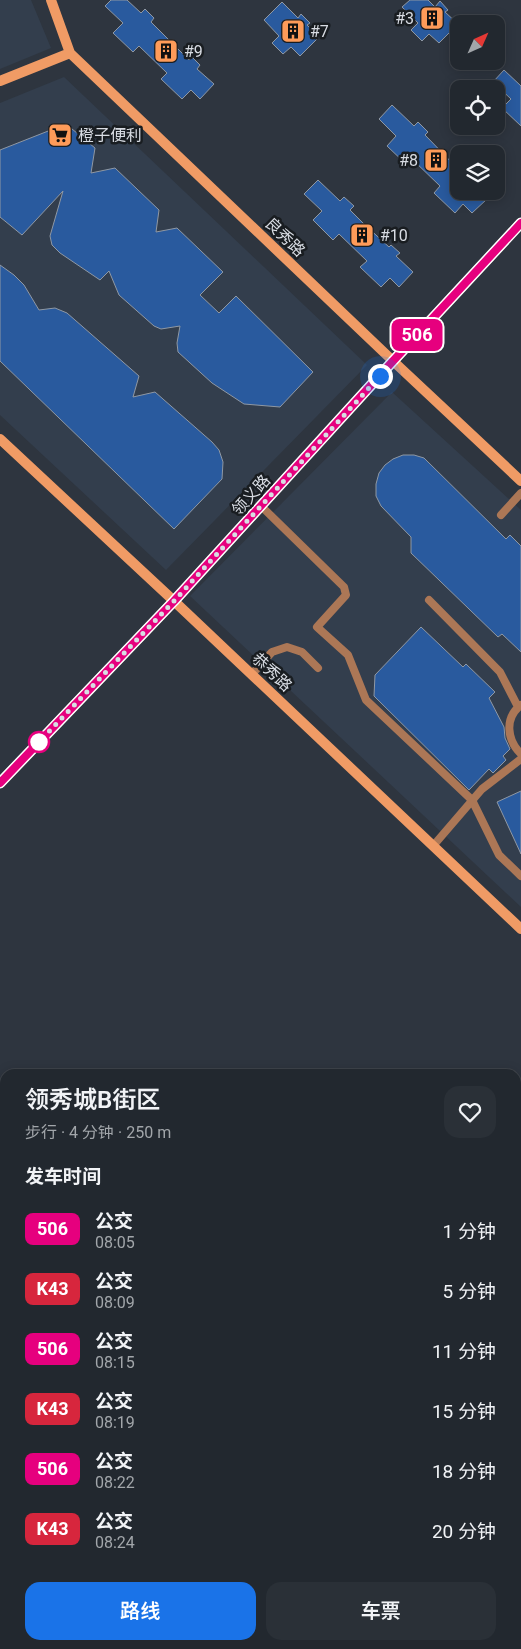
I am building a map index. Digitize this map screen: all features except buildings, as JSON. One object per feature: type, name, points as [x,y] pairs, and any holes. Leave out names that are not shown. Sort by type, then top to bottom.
[{"type":"street","name":"良秀路","points":[[51,0],[70,53],[521,481]]},
{"type":"street","points":[[0,81],[70,53]]},
{"type":"street","name":"领义路","points":[[0,783],[174,601],[521,223]]},
{"type":"street","name":"恭秀路","points":[[0,439],[521,929]]},
{"type":"lane","points":[[501,515],[521,493]]},
{"type":"lane","points":[[260,506],[344,587],[346,595],[317,627],[348,655],[366,700],[472,800],[499,855],[521,876]]},
{"type":"lane","points":[[429,600],[500,672],[520,706],[512,715],[509,735],[513,745],[521,754]]},
{"type":"lane","points":[[252,674],[272,652],[287,646],[302,652],[318,668]]},
{"type":"lane","points":[[433,846],[482,789],[521,759]]},
{"type":"shaded area","points":[[0,0],[31,0],[51,48],[0,69]]},
{"type":"shaded area","points":[[64,77],[367,365],[166,570],[0,415],[0,103]]},
{"type":"shaded area","points":[[392,392],[521,510],[521,907],[190,596]]},
{"type":"bus line","name":"506","points":[[0,783],[174,601],[521,223]]},
{"type":"place","name":"#3","points":[[432,18]]},
{"type":"place","name":"#7","points":[[293,31]]},
{"type":"place","name":"#9","points":[[166,51]]},
{"type":"place","name":"橙子便利","points":[[60,135]]},
{"type":"place","name":"#8","points":[[436,160]]},
{"type":"place","name":"#10","points":[[362,235]]},
{"type":"route","points":[[39,742],[174,601],[380,376]]}]
